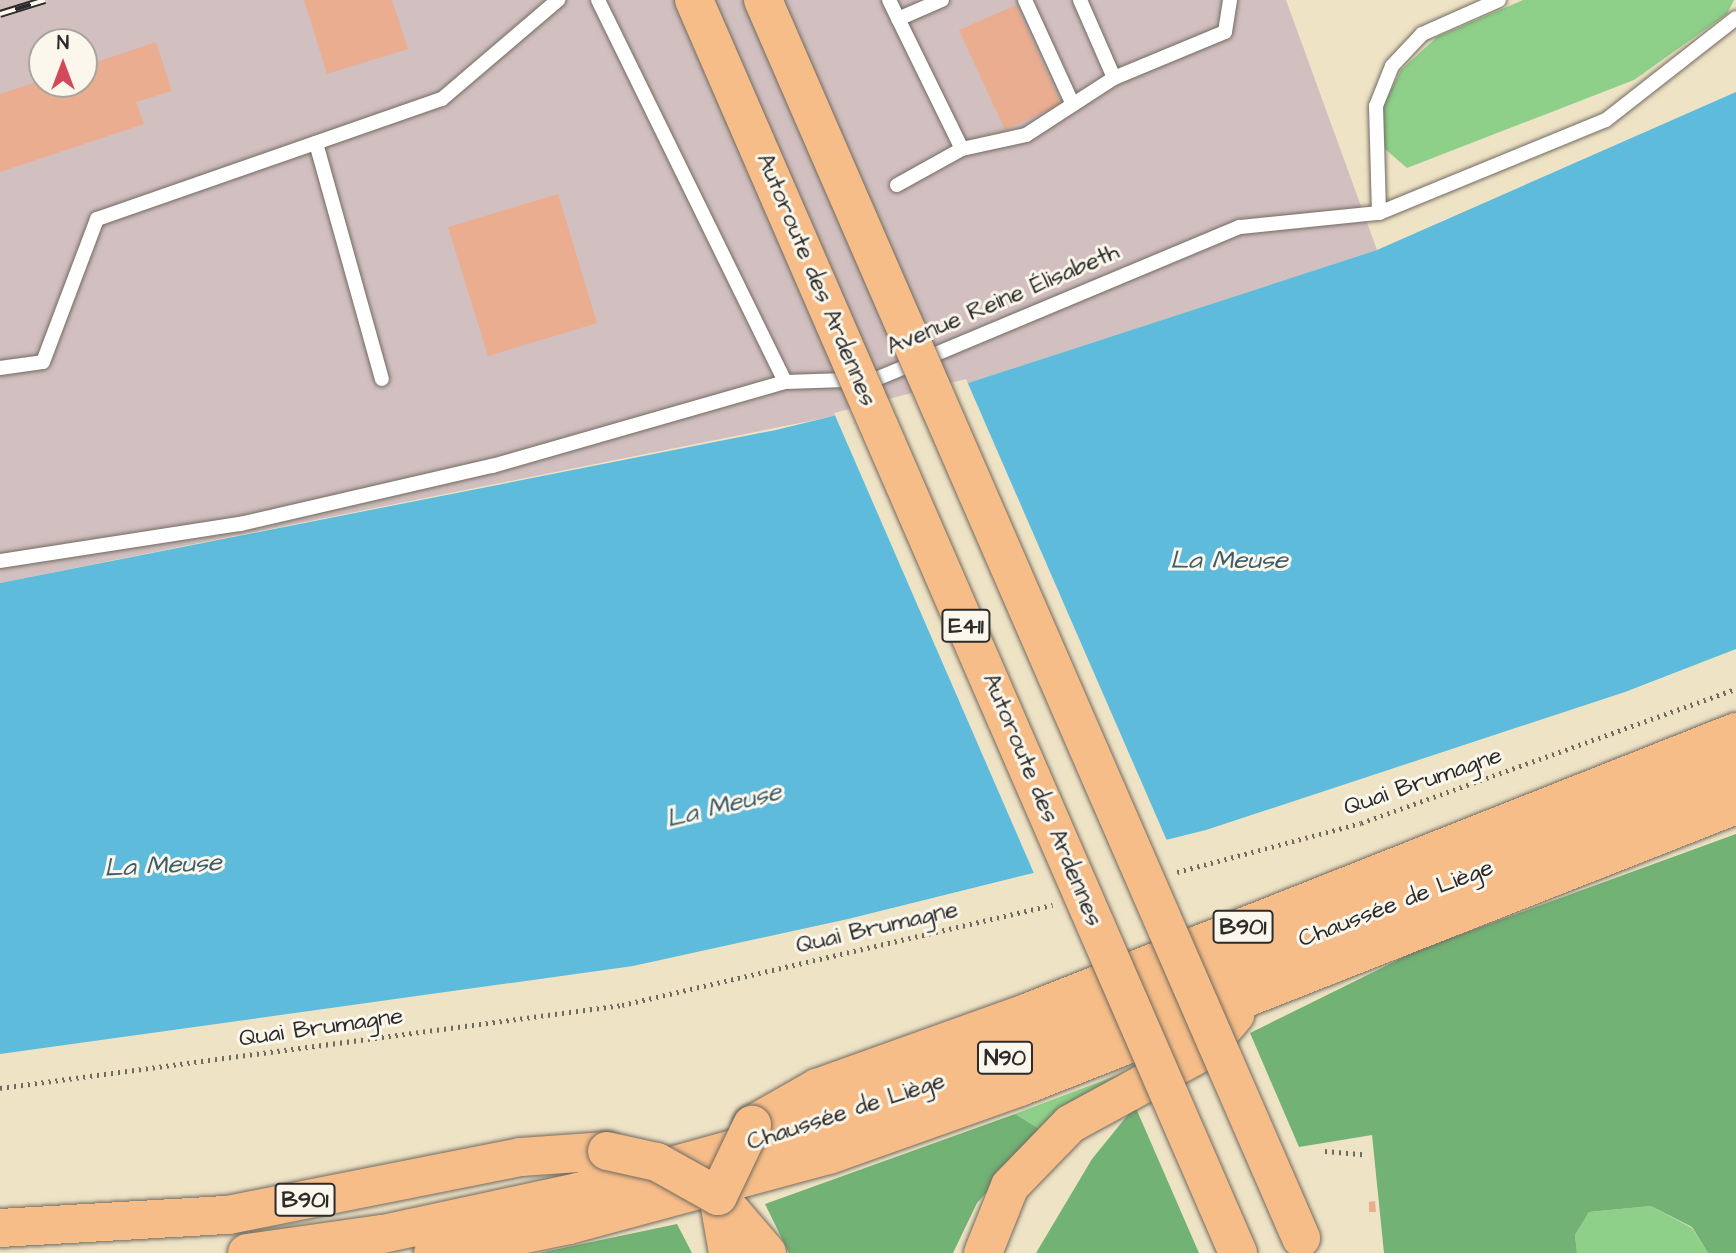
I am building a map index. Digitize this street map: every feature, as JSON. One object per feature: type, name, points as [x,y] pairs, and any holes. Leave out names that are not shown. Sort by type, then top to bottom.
[{"type":"main road","name":"Autoroute des Ardennes","points":[[694,0],[1238,1253]]},
{"type":"main road","name":"E411","points":[[763,0],[1301,1238]]},
{"type":"main road","name":"B901","points":[[718,1196],[752,1125],[817,1088],[1026,1013],[1736,732]]},
{"type":"main road","name":"Chaussée de Liège","points":[[247,1253],[383,1234],[578,1192],[818,1125],[1736,770]]},
{"type":"main road","name":"Chaussée de Liège","points":[[433,1253],[569,1225],[829,1155],[1251,996],[1736,805]]},
{"type":"main road","points":[[983,1253],[1010,1186],[1070,1124],[1204,1051],[1251,996]]},
{"type":"main road","name":"B901","points":[[0,1228],[228,1215],[521,1157],[607,1151],[657,1162],[718,1196],[767,1253]]},
{"type":"main road","points":[[718,1196],[728,1253]]},
{"type":"lane","points":[[0,368],[43,362],[97,219],[442,99],[558,0]]},
{"type":"lane","points":[[598,0],[785,382]]},
{"type":"lane","points":[[889,0],[962,149]]},
{"type":"lane","points":[[898,19],[942,0]]},
{"type":"lane","points":[[1025,0],[1073,105]]},
{"type":"lane","points":[[1080,0],[1114,78]]},
{"type":"lane","points":[[897,185],[962,149],[1026,135],[1114,78],[1224,32],[1230,0]]},
{"type":"lane","points":[[1379,213],[1376,106],[1392,66],[1423,34],[1499,0]]},
{"type":"lane","name":"Avenue Reine Élisabeth","points":[[0,561],[240,524],[492,467],[785,382],[876,379],[1240,227],[1379,213],[1606,120],[1736,18]]},
{"type":"lane","points":[[316,143],[383,379]]},
{"type":"path","name":"Quai Brumagne","points":[[1163,876],[1361,823],[1736,689]]},
{"type":"path","name":"Quai Brumagne","points":[[0,1088],[622,1005],[1058,904]]},
{"type":"path","points":[[1325,1151],[1363,1154]]},
{"type":"shaded area","points":[[0,0],[1286,0],[1377,250],[968,383],[835,416],[0,583]]},
{"type":"green space","points":[[1523,0],[1734,0],[1727,14],[1634,80],[1407,168],[1385,149],[1382,108],[1401,70],[1437,37]]},
{"type":"green space","points":[[1736,834],[1736,1253],[1708,1253],[1692,1227],[1651,1206],[1589,1212],[1575,1235],[1577,1253],[1384,1253],[1372,1135],[1299,1147],[1250,1033],[1418,950]]},
{"type":"green space","points":[[1126,1072],[1041,1130],[1015,1114]]},
{"type":"green space","points":[[1135,1106],[1199,1253],[1036,1253],[1092,1159]]},
{"type":"green space","points":[[1015,1114],[1041,1130],[977,1203],[953,1253],[789,1253],[765,1204]]},
{"type":"green space","points":[[1651,1206],[1692,1228],[1708,1253],[1577,1253],[1575,1235],[1589,1212]]},
{"type":"green space","points":[[677,1224],[692,1253],[539,1253]]},
{"type":"water","name":"La Meuse","points":[[1736,92],[1736,649],[1625,692],[1206,830],[848,919],[633,966],[0,1054],[0,583],[776,430],[968,383],[1377,250]]},
{"type":"pier","points":[[966,379],[1168,843],[1036,878],[834,413]]},
{"type":"building","points":[[304,0],[392,0],[408,49],[327,74]]},
{"type":"building","points":[[1016,5],[1061,104],[1005,130],[959,30]]},
{"type":"building","points":[[156,42],[172,91],[136,102],[144,124],[0,172],[0,94],[28,85],[28,98],[98,98],[98,61]]},
{"type":"building","points":[[558,194],[597,323],[488,356],[448,227]]},
{"type":"building","points":[[1375,1201],[1376,1212],[1369,1212],[1369,1202]]},
{"type":"railway","points":[[0,14],[45,0]]}]
